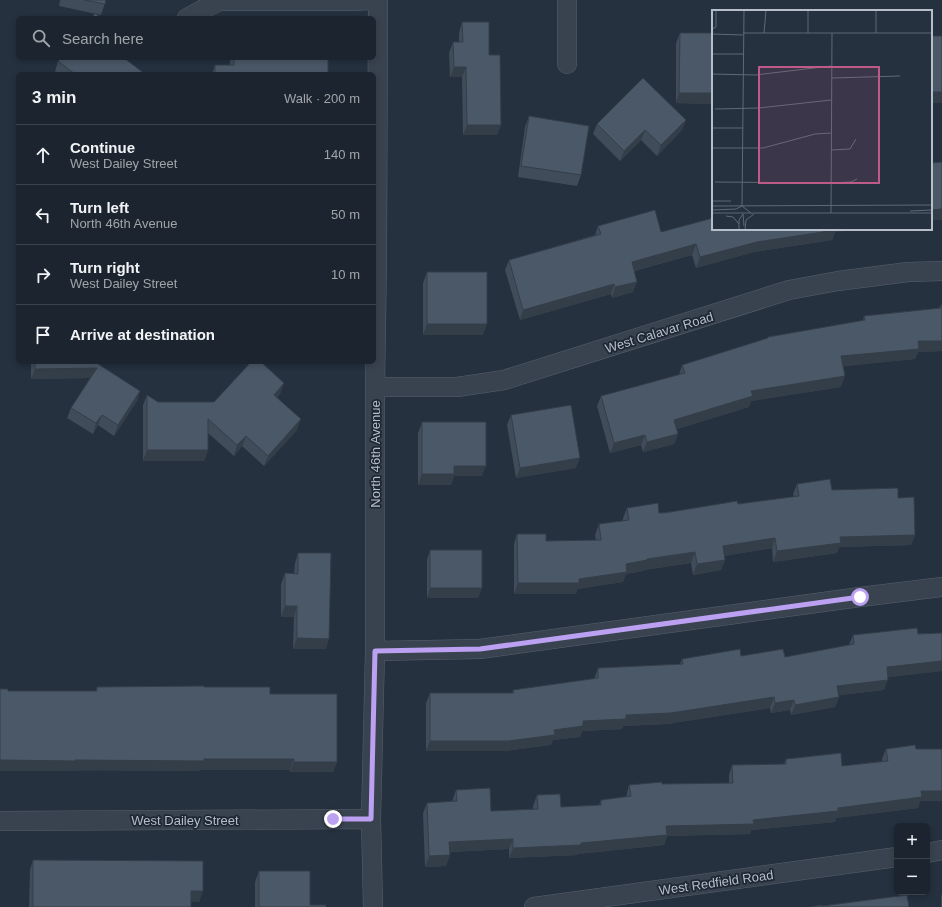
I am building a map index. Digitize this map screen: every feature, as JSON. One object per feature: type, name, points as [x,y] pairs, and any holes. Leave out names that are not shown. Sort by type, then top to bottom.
[{"type":"street","points":[[191,16],[219,1],[370,0]]},
{"type":"street","name":"North 46th Avenue","points":[[376,259],[378,0]]},
{"type":"street","points":[[567,0],[567,64]]},
{"type":"street","name":"West Calavar Road","points":[[375,387],[457,387],[504,380],[789,290],[845,280],[908,272],[942,271]]},
{"type":"street","name":"North 46th Avenue","points":[[373,907],[371,819],[375,651],[375,364]]},
{"type":"street","points":[[375,651],[480,649],[942,587]]},
{"type":"street","name":"West Dailey Street","points":[[0,821],[371,819]]},
{"type":"street","points":[[930,852],[942,850]]},
{"type":"street","name":"West Redfield Road","points":[[534,907],[894,857]]},
{"type":"building","points":[[84,0],[106,0],[105,4]]},
{"type":"building","points":[[462,22],[489,22],[489,55],[500,55],[501,125],[467,125],[466,67],[454,67],[453,42],[463,42]]},
{"type":"building","points":[[680,33],[712,33],[712,93],[679,93]]},
{"type":"building","points":[[932,36],[942,36],[942,92],[932,92]]},
{"type":"building","points":[[127,60],[142,72],[72,72],[58,61]]},
{"type":"building","points":[[234,60],[328,60],[328,72],[215,72],[215,65],[234,65]]},
{"type":"building","points":[[643,78],[686,120],[661,145],[645,130],[624,151],[597,124]]},
{"type":"building","points":[[529,116],[589,126],[581,175],[521,166]]},
{"type":"building","points":[[942,162],[942,209],[932,210],[932,163]]},
{"type":"building","points":[[655,210],[661,232],[712,218],[712,230],[836,230],[757,242],[700,257],[696,244],[632,262],[637,282],[615,287],[614,284],[523,310],[509,260],[601,234],[598,226]]},
{"type":"building","points":[[427,272],[487,272],[487,324],[427,324]]},
{"type":"building","points":[[941,305],[942,341],[918,341],[919,349],[841,356],[845,376],[751,391],[753,396],[674,420],[678,434],[647,442],[645,435],[614,443],[601,396],[685,373],[682,365],[768,337],[865,320],[864,316],[941,308]]},
{"type":"building","points":[[35,364],[98,364],[140,391],[118,425],[102,415],[96,423],[71,408],[97,368],[35,369]]},
{"type":"building","points":[[249,364],[263,364],[284,383],[274,395],[301,419],[268,456],[246,436],[237,445],[208,419],[208,450],[147,450],[147,395],[158,402],[214,402]]},
{"type":"building","points":[[571,405],[580,458],[520,468],[511,415]]},
{"type":"building","points":[[422,422],[486,422],[486,466],[454,466],[454,474],[422,474]]},
{"type":"building","points":[[830,479],[832,490],[898,488],[898,498],[914,497],[915,535],[840,537],[841,543],[777,551],[775,538],[723,546],[725,560],[697,564],[695,552],[647,559],[626,564],[627,572],[579,579],[579,583],[518,583],[517,534],[546,534],[546,541],[601,540],[599,524],[629,520],[627,508],[658,503],[659,513],[664,513],[737,501],[738,504],[799,496],[797,484]]},
{"type":"building","points":[[430,550],[482,550],[482,588],[430,588]]},
{"type":"building","points":[[298,553],[331,553],[329,639],[297,638],[297,606],[285,606],[285,573],[298,574]]},
{"type":"building","points":[[917,628],[918,634],[942,633],[942,661],[887,667],[888,680],[837,686],[839,697],[795,705],[794,700],[775,703],[774,697],[671,713],[626,715],[626,719],[583,721],[583,726],[554,730],[555,735],[508,741],[430,741],[430,693],[514,693],[513,690],[598,678],[598,668],[683,664],[682,659],[740,649],[741,656],[783,649],[785,657],[854,644],[853,635]]},
{"type":"building","points":[[97,687],[270,687],[270,694],[337,694],[337,762],[294,762],[294,759],[204,759],[204,761],[0,760],[0,689],[8,689],[8,691],[97,691]]},
{"type":"building","points":[[915,745],[916,749],[942,749],[942,791],[921,791],[922,797],[838,808],[838,811],[753,820],[754,824],[666,826],[667,835],[581,843],[581,845],[513,848],[513,839],[449,842],[450,855],[429,856],[427,803],[457,801],[456,790],[490,788],[491,811],[538,809],[537,795],[560,794],[561,807],[601,805],[601,800],[631,796],[629,785],[662,782],[662,784],[733,783],[732,765],[786,764],[786,759],[841,753],[842,766],[888,761],[886,749]]},
{"type":"building","points":[[33,860],[203,861],[203,891],[191,891],[191,907],[33,907]]},
{"type":"building","points":[[259,871],[310,871],[310,905],[326,905],[326,907],[259,907]]},
{"type":"building","points":[[907,895],[909,907],[810,907]]},
{"type":"route","points":[[333,819],[371,819],[375,651],[480,649],[860,597]]}]
